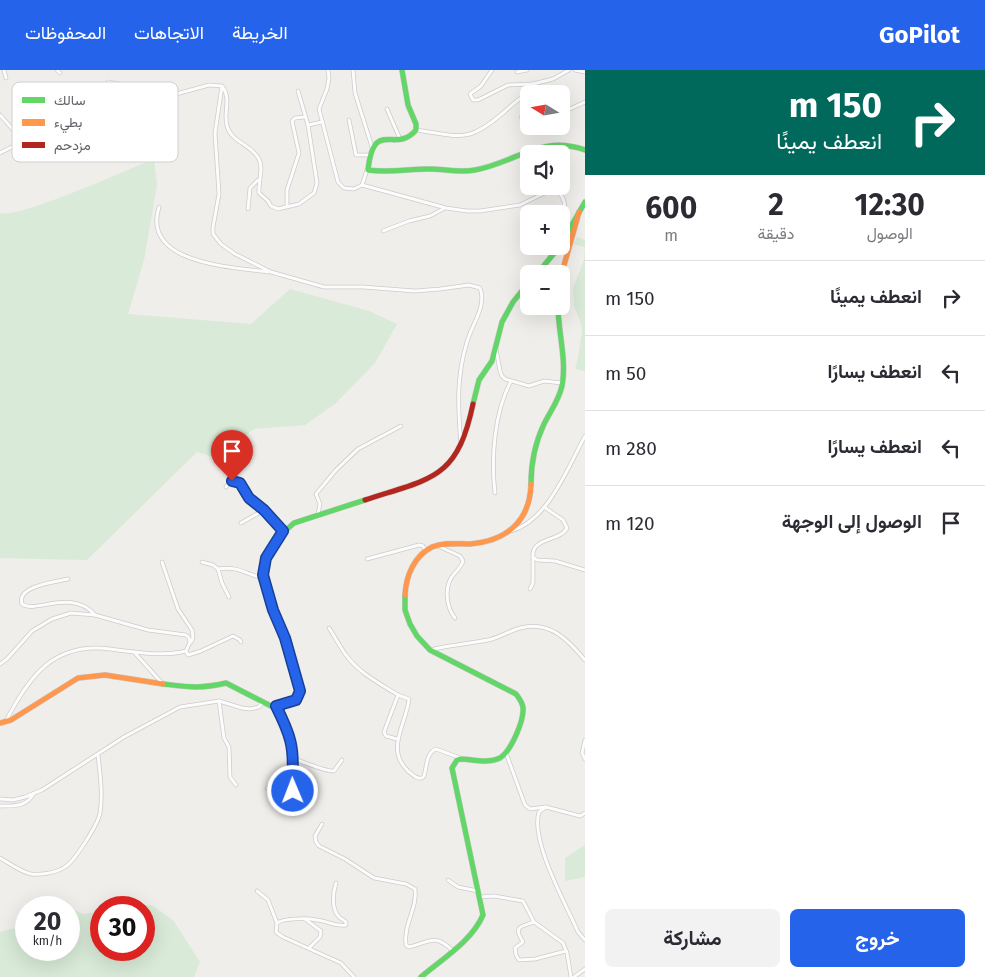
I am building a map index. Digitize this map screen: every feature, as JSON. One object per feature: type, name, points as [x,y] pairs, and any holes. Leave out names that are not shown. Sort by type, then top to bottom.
[{"type":"street","points":[[4,70],[6,78]]},
{"type":"street","points":[[328,70],[327,88],[318,109],[340,185],[348,189],[362,185],[446,208],[467,211],[520,205],[553,189],[560,194],[565,205]]},
{"type":"street","points":[[353,70],[355,93],[372,146]]},
{"type":"street","points":[[362,185],[368,170],[372,146],[376,141],[381,139],[400,140],[411,136],[416,130],[416,124],[408,105],[402,70]]},
{"type":"street","points":[[517,72],[527,70]]},
{"type":"street","points":[[493,71],[484,79],[481,86],[470,94],[473,100],[478,100],[508,85],[533,84],[553,79],[569,70]]},
{"type":"street","points":[[575,70],[585,72]]},
{"type":"street","points":[[416,130],[459,136],[473,134],[484,129],[515,101],[532,92],[533,84]]},
{"type":"street","points":[[178,93],[208,85],[222,86]]},
{"type":"street","points":[[222,86],[228,96],[225,116],[228,128],[232,136],[247,146],[259,159],[259,193],[268,201],[270,206],[278,209],[299,204],[314,193],[316,189],[317,183],[308,125],[298,91]]},
{"type":"street","points":[[222,86],[215,133],[220,194],[213,234],[221,244],[235,254],[271,272]]},
{"type":"street","points":[[570,108],[585,102]]},
{"type":"street","points":[[386,109],[400,140]]},
{"type":"street","points":[[0,115],[12,128]]},
{"type":"street","points":[[287,206],[287,190],[299,153],[292,122],[295,118],[305,117]]},
{"type":"street","points":[[349,120],[356,155],[370,155]]},
{"type":"street","points":[[308,125],[322,122]]},
{"type":"street","points":[[368,170],[386,173],[428,169],[474,170],[496,165],[546,146],[573,145],[585,150]]},
{"type":"street","points":[[0,153],[12,147]]},
{"type":"street","points":[[248,209],[250,188],[259,180]]},
{"type":"street","points":[[570,228],[585,202]]},
{"type":"street","points":[[159,207],[156,215],[160,236],[164,243],[175,251],[202,262],[271,272],[324,287],[363,287],[414,291],[469,285],[480,288],[483,300],[467,341],[458,384],[461,446]]},
{"type":"street","points":[[383,231],[409,221],[430,216],[446,208]]},
{"type":"street","points":[[564,265],[579,212]]},
{"type":"street","points":[[545,265],[553,255]]},
{"type":"street","points":[[3,722],[21,714],[71,682],[84,676],[105,675],[201,689],[226,683],[262,703],[276,706],[296,700],[300,691],[285,638],[273,610],[263,578],[266,558],[283,531],[294,523],[435,476],[446,468],[467,435],[480,380],[491,364],[512,300],[520,292]]},
{"type":"street","points":[[508,532],[528,507],[534,450],[562,383],[563,358],[559,315]]},
{"type":"street","points":[[495,347],[502,376],[511,381],[529,386],[544,381],[562,383]]},
{"type":"street","points":[[495,493],[493,474],[498,413],[502,397],[511,381]]},
{"type":"street","points":[[318,514],[320,506],[317,492],[336,470],[362,446],[401,426]]},
{"type":"street","points":[[421,977],[481,922],[483,909],[452,772],[457,760],[497,759],[506,753],[522,719],[523,706],[516,694],[430,650],[411,627],[405,609],[410,573],[417,559],[426,551],[437,546],[488,543],[528,524],[544,508],[585,436]]},
{"type":"street","points":[[226,487],[232,481],[240,483],[249,498],[264,510],[283,531]]},
{"type":"street","points":[[530,589],[533,584],[533,552],[538,544],[565,532],[567,528],[563,520],[544,508]]},
{"type":"street","points":[[241,523],[264,510]]},
{"type":"street","points":[[368,560],[419,545],[423,546],[426,551]]},
{"type":"street","points":[[437,546],[457,554],[462,559],[463,564],[452,578],[448,589],[448,606],[455,618]]},
{"type":"street","points":[[533,557],[537,560],[554,561],[585,570]]},
{"type":"street","points":[[162,562],[178,609],[192,630],[193,638],[186,651]]},
{"type":"street","points":[[202,562],[213,565],[218,569],[222,583],[230,597]]},
{"type":"street","points":[[218,569],[236,568],[263,578]]},
{"type":"street","points":[[68,579],[32,588],[23,593],[21,598],[22,604],[29,607],[61,601],[85,606],[96,615]]},
{"type":"street","points":[[0,664],[7,659],[32,631],[52,620],[71,613],[96,615],[148,630],[186,635],[190,642]]},
{"type":"street","points":[[430,650],[489,640],[524,627],[544,627],[555,631],[563,637],[585,660]]},
{"type":"street","points":[[330,628],[346,655],[358,669],[398,695],[409,699],[396,747],[406,770],[417,778],[424,776],[428,756],[432,750],[439,749],[463,759]]},
{"type":"street","points":[[186,651],[188,655],[201,651],[233,636],[241,642]]},
{"type":"street","points":[[3,722],[34,675],[54,658],[84,648],[95,647],[134,652],[178,653],[186,651]]},
{"type":"street","points":[[134,652],[163,683]]},
{"type":"street","points":[[397,739],[386,736],[384,732],[398,695]]},
{"type":"street","points":[[0,799],[14,800],[34,793],[174,709],[191,704],[219,700],[250,709],[260,707],[262,703]]},
{"type":"street","points":[[219,700],[224,738],[229,747],[230,777],[236,784]]},
{"type":"street","points":[[267,788],[296,790],[298,786],[292,780],[294,759],[291,740],[276,706]]},
{"type":"street","points":[[585,740],[582,753],[585,759]]},
{"type":"street","points":[[506,753],[525,805],[530,809],[546,807],[585,818]]},
{"type":"street","points":[[0,858],[30,874],[51,873],[65,867],[72,861],[96,825],[100,815],[98,755]]},
{"type":"street","points":[[294,759],[330,772],[334,771],[342,760]]},
{"type":"street","points":[[0,806],[21,805],[30,800],[34,793]]},
{"type":"street","points":[[546,807],[539,812],[538,816],[539,833],[544,854],[578,932],[585,940]]},
{"type":"street","points":[[580,816],[585,813]]},
{"type":"street","points":[[322,824],[315,836],[316,842],[320,846],[346,859],[374,878],[406,884],[415,889],[414,902],[408,922],[406,945],[409,947],[433,940],[440,940],[452,950]]},
{"type":"street","points":[[448,880],[458,887],[479,894],[523,901],[534,922],[561,941],[566,951],[572,977],[585,969]]},
{"type":"street","points":[[277,923],[281,920],[305,919],[341,926],[346,925],[346,922],[339,916],[334,906],[333,895],[336,883]]},
{"type":"street","points":[[258,891],[268,900],[277,923],[276,932],[279,935],[342,963],[354,977]]},
{"type":"street","points":[[305,919],[321,931],[320,937],[308,948]]},
{"type":"street","points":[[534,922],[520,927],[518,930],[518,934],[523,942],[515,948],[519,960],[535,959],[566,951]]},
{"type":"green space","points":[[147,162],[154,162],[157,185],[144,260],[128,314],[251,324],[290,289],[369,311],[397,324],[375,363],[335,404],[305,425],[254,429],[216,458],[197,452],[87,560],[0,558],[0,213],[11,213],[29,208]]},
{"type":"green space","points":[[577,237],[585,240],[585,247],[574,244]]},
{"type":"green space","points":[[585,247],[585,371],[575,369],[582,331],[574,306],[573,288],[584,260]]},
{"type":"green space","points":[[585,845],[585,877],[565,881],[565,858]]},
{"type":"green space","points":[[155,908],[173,920],[200,962],[194,977],[0,977],[0,932],[15,928],[15,961],[80,961],[80,913],[90,913],[90,961],[155,961]]},
{"type":"traffic: fast","points":[[402,70],[408,105],[416,124],[416,130],[408,137],[380,141],[375,145],[368,170],[429,169],[469,171],[503,162],[541,147],[555,145],[585,150]]},
{"type":"traffic: fast","points":[[570,228],[585,202]]},
{"type":"traffic: fast","points":[[544,265],[553,255]]},
{"type":"traffic: fast","points":[[473,404],[479,380],[492,361],[502,322],[520,293]]},
{"type":"traffic: fast","points":[[531,484],[538,438],[557,401],[562,386],[563,356],[558,315]]},
{"type":"traffic: fast","points":[[163,684],[194,687],[226,683],[271,706],[287,704],[296,700],[299,693],[298,682],[286,641],[265,587],[263,573],[265,559],[277,538],[294,523],[365,500]]},
{"type":"traffic: fast","points":[[405,595],[405,610],[410,624],[417,636],[430,650],[516,694],[522,702],[523,708],[523,714],[516,735],[500,758],[485,761],[460,759],[457,760],[452,768],[483,915],[472,933],[421,977]]},
{"type":"traffic: slow","points":[[564,265],[579,212]]},
{"type":"traffic: slow","points":[[405,595],[412,567],[420,556],[432,547],[441,544],[483,542],[495,539],[514,527],[526,509],[530,497],[531,484]]},
{"type":"traffic: slow","points":[[0,723],[11,720],[78,678],[105,675],[163,684]]},
{"type":"traffic: jam","points":[[365,500],[424,480],[438,472],[449,462],[459,448],[467,429],[473,404]]},
{"type":"route","points":[[232,481],[240,483],[249,498],[264,510],[283,531],[271,548],[262,572],[273,610],[285,638],[300,691],[296,700],[276,706],[285,722],[291,740],[294,759],[292,780],[298,786],[293,791]]}]
